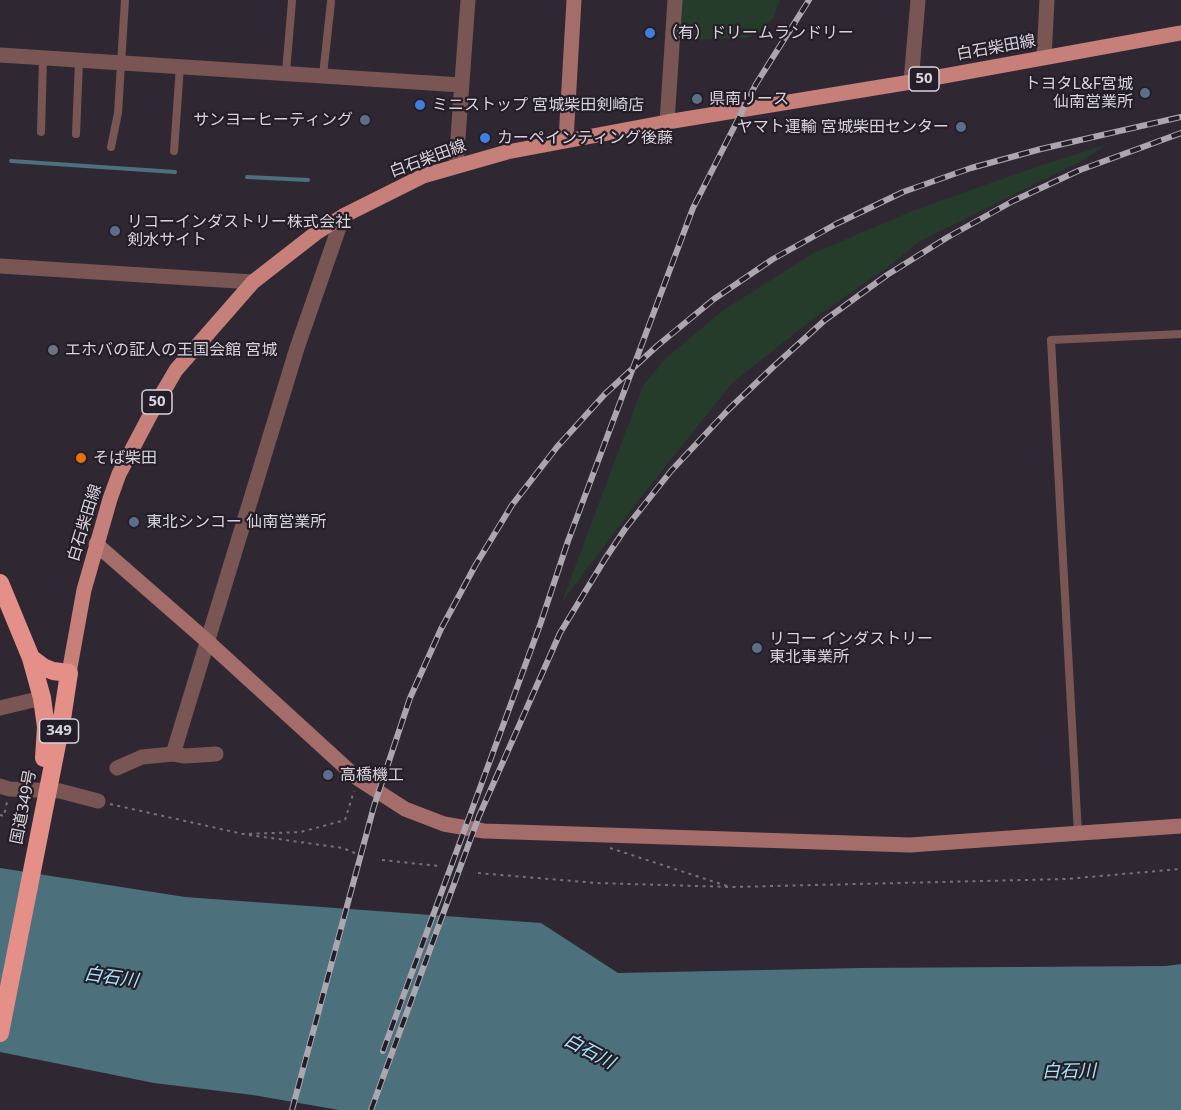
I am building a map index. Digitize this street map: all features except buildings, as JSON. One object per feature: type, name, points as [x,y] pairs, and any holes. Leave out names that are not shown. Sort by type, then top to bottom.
[{"type":"highway","name":"349","points":[[1,591],[31,658],[42,698],[46,727],[44,765],[47,789]]},
{"type":"highway","points":[[31,658],[43,667],[69,673]]},
{"type":"highway","name":"国道349号","points":[[0,1033],[69,673]]},
{"type":"main road","name":"白石柴田線","points":[[69,673],[84,590],[110,499],[120,474],[156,404],[177,370],[253,282],[308,239],[343,216],[423,176],[456,165],[566,140],[911,82],[1181,33]]},
{"type":"street","points":[[456,165],[468,0]]},
{"type":"street","points":[[566,140],[574,0]]},
{"type":"street","points":[[667,122],[675,0]]},
{"type":"street","points":[[911,82],[918,0]]},
{"type":"street","points":[[1044,57],[1047,0]]},
{"type":"street","points":[[0,55],[461,85]]},
{"type":"street","points":[[173,754],[297,348],[343,216]]},
{"type":"street","points":[[0,266],[253,282]]},
{"type":"street","points":[[96,544],[207,641],[357,778],[405,809],[451,825],[484,831],[593,836],[910,845],[1181,826]]},
{"type":"street","points":[[0,708],[42,698]]},
{"type":"street","points":[[117,768],[142,757],[216,754]]},
{"type":"street","points":[[0,786],[9,789],[47,789],[98,801]]},
{"type":"lane","points":[[111,147],[118,113],[125,0]]},
{"type":"lane","points":[[286,72],[292,1]]},
{"type":"lane","points":[[323,75],[331,2]]},
{"type":"lane","points":[[41,132],[43,59]]},
{"type":"lane","points":[[76,134],[79,61]]},
{"type":"lane","points":[[174,151],[180,66]]},
{"type":"lane","points":[[1078,834],[1051,340],[1181,334]]},
{"type":"path","points":[[243,834],[301,832],[345,820],[357,778]]},
{"type":"path","points":[[98,801],[243,834],[343,849],[357,854]]},
{"type":"path","points":[[593,836],[612,850],[732,887]]},
{"type":"path","points":[[382,860],[439,866]]},
{"type":"path","points":[[478,873],[596,883],[732,887],[1066,879],[1181,869]]},
{"type":"green space","points":[[681,0],[780,0],[773,18],[760,32],[747,38],[679,40]]},
{"type":"green space","points":[[1106,145],[1081,161],[918,242],[892,264],[814,318],[732,383],[641,497],[562,602],[643,386],[666,358],[725,309],[814,253],[910,212],[1039,166]]},
{"type":"water","name":"白石川","points":[[0,868],[185,897],[541,923],[618,973],[1181,964],[1181,1110],[339,1110],[253,1095],[154,1083],[0,1052]]},
{"type":"waterway","points":[[11,161],[175,172]]},
{"type":"waterway","points":[[247,177],[308,180]]},
{"type":"railway","points":[[383,1051],[540,625],[568,541],[693,208],[756,84],[809,0]]},
{"type":"railway","points":[[292,1110],[374,806],[410,698],[441,629],[475,566],[512,505],[557,447],[605,394],[657,346],[714,299],[773,259],[836,224],[903,192],[971,168],[1041,149],[1181,117]]},
{"type":"railway","points":[[371,1110],[479,816],[560,633],[625,529],[671,471],[729,409],[773,367],[825,320],[887,275],[948,237],[1013,201],[1080,170],[1181,133]]},
{"type":"place","name":"（有）ドリームランドリー","points":[[650,33]]},
{"type":"place","name":"トヨタL&F宮城 仙南営業所","points":[[1145,93]]},
{"type":"place","name":"県南リース","points":[[697,99]]},
{"type":"place","name":"ミニストップ 宮城柴田剣崎店","points":[[420,105]]},
{"type":"place","name":"サンヨーヒーティング","points":[[365,120]]},
{"type":"place","name":"ヤマト運輸 宮城柴田センター","points":[[961,127]]},
{"type":"place","name":"カーペインティング後藤","points":[[485,138]]},
{"type":"place","name":"リコーインダストリー株式会社 剣水サイト","points":[[115,231]]},
{"type":"place","name":"エホバの証人の王国会館 宮城","points":[[53,350]]},
{"type":"place","name":"そば柴田","points":[[81,458]]},
{"type":"place","name":"東北シンコー 仙南営業所","points":[[134,522]]},
{"type":"place","name":"リコー インダストリー 東北事業所","points":[[757,648]]},
{"type":"place","name":"高橋機工","points":[[328,775]]}]
